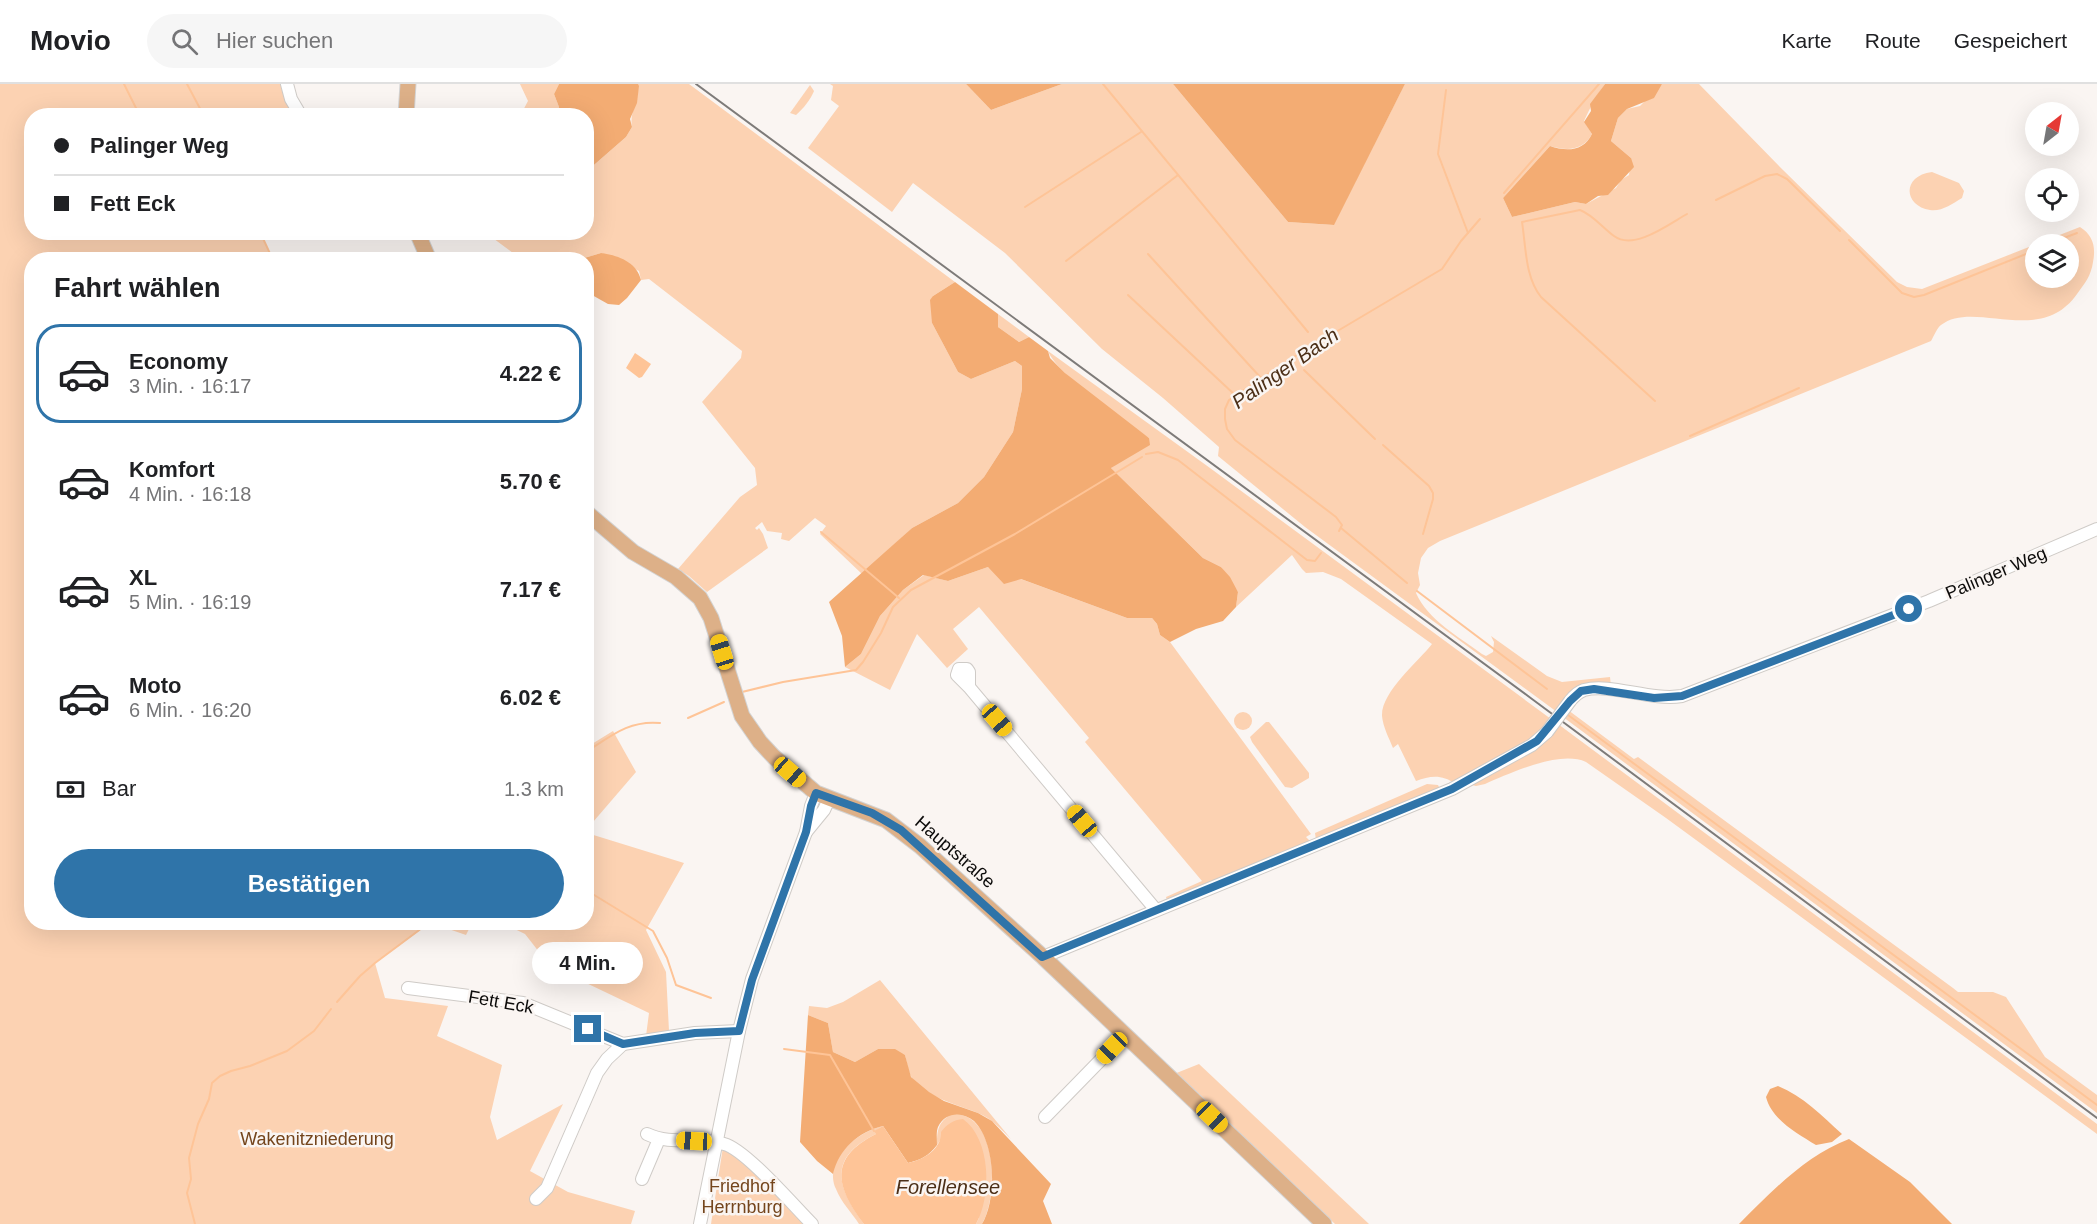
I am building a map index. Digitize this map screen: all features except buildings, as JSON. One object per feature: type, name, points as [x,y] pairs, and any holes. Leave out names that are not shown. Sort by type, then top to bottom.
[{"type":"main road","points":[[406,108],[408,84]]},
{"type":"main road","name":"Hauptstraße","points":[[594,519],[633,552],[676,577],[700,598],[711,618],[737,704],[750,728],[767,750],[822,796],[872,813],[901,830],[1042,957],[1324,1224]]},
{"type":"street","points":[[287,84],[296,108]]},
{"type":"street","name":"Palinger Weg","points":[[1042,957],[1452,789],[1532,745],[1581,691],[1594,689],[1654,698],[1682,696],[1929,601],[2097,529]]},
{"type":"street","points":[[969,687],[1156,910]]},
{"type":"street","points":[[700,1224],[739,1031],[752,980],[806,832],[811,806],[822,796]]},
{"type":"street","name":"Fett Eck","points":[[408,988],[523,1003],[623,1044]]},
{"type":"street","points":[[536,1199],[547,1188],[597,1073],[607,1059],[623,1044],[695,1033],[739,1031]]},
{"type":"street","points":[[1045,1117],[1125,1035]]},
{"type":"street","points":[[647,1134],[659,1139],[718,1142],[730,1146],[744,1156],[812,1224]]},
{"type":"street","points":[[642,1179],[659,1139]]},
{"type":"green space","name":"Wakenitzniederung","points":[[0,84],[284,84],[294,108],[24,108],[24,240],[264,240],[270,252],[24,252],[24,930],[420,930],[375,963],[385,998],[448,1006],[437,1036],[502,1065],[490,1117],[497,1140],[563,1104],[530,1171],[568,1192],[635,1211],[631,1224],[0,1224]]},
{"type":"green space","points":[[520,84],[559,84],[554,94],[559,108],[524,108],[528,101]]},
{"type":"green space","points":[[638,84],[689,84],[955,282],[933,296],[932,323],[958,372],[971,379],[1015,361],[1022,366],[1022,389],[1013,432],[984,477],[958,503],[912,528],[862,574],[820,534],[826,526],[815,518],[789,541],[781,539],[782,533],[767,531],[762,522],[755,528],[757,530],[759,528],[763,534],[768,548],[707,592],[678,569],[740,497],[757,485],[755,468],[702,402],[741,358],[742,351],[649,279],[641,280],[639,271],[601,253],[594,255],[594,252],[512,252],[495,240],[594,240],[594,165],[626,137],[632,127],[631,121]]},
{"type":"green space","points":[[830,84],[966,84],[991,110],[1062,84],[1173,84],[1288,222],[1333,225],[1405,84],[1605,84],[1584,121],[1592,134],[1588,140],[1579,147],[1568,149],[1550,146],[1503,198],[1512,217],[1575,202],[1586,204],[1616,188],[1621,180],[1629,175],[1631,158],[1611,141],[1618,118],[1627,109],[1640,106],[1662,84],[1699,84],[1897,282],[1907,287],[1922,289],[2025,248],[2025,288],[2079,288],[2079,234],[2062,234],[2080,227],[2091,238],[2094,257],[2089,275],[2077,294],[2062,309],[2045,318],[2008,320],[1955,318],[1941,325],[1931,341],[1440,541],[1428,548],[1421,558],[1418,573],[1420,585],[1416,593],[1421,603],[1436,620],[1482,654],[1486,656],[1493,652],[1494,642],[1491,636],[1547,676],[1562,682],[1610,677],[1611,686],[1599,685],[1557,712],[1305,527],[1218,456],[1219,447],[1102,349],[1005,253],[913,183],[892,212],[808,148],[839,106],[831,100],[833,86]]},
{"type":"green space","points":[[810,85],[814,91],[809,101],[796,115],[790,113]]},
{"type":"green space","points":[[1932,172],[1959,183],[1964,191],[1962,198],[1938,210],[1930,210],[1915,203],[1911,197],[1911,185],[1915,179]]},
{"type":"green space","points":[[998,314],[1029,337],[1019,342],[998,327]]},
{"type":"green space","points":[[1048,351],[1551,719],[1538,735],[1455,784],[1436,777],[1416,781],[1398,744],[1393,748],[1382,716],[1383,707],[1387,697],[1401,678],[1432,644],[1341,579],[1323,572],[1306,573],[1292,555],[1236,607],[1238,592],[1221,567],[1203,558],[1111,468],[1149,438],[1078,385],[1054,361]]},
{"type":"green space","points":[[988,567],[1127,618],[1152,618],[1157,624],[1160,635],[1170,642],[1311,834],[1306,837],[1312,843],[1167,900],[1166,897],[1202,881],[1085,742],[1089,738],[979,607],[953,629],[968,649],[947,668],[917,634],[890,690],[845,667],[861,654],[880,616],[903,590],[924,575],[948,581]]},
{"type":"green space","points":[[1568,710],[1634,759],[1638,757],[1958,992],[1993,992],[2006,997],[2045,1057],[2097,1095],[2097,1113],[1563,717]]},
{"type":"green space","points":[[1239,712],[1247,712],[1252,717],[1250,728],[1239,730],[1234,725],[1234,717]]},
{"type":"green space","points":[[1266,722],[1269,722],[1309,773],[1309,778],[1292,788],[1285,787],[1250,737]]},
{"type":"green space","points":[[1558,724],[2097,1124],[2097,1134],[1666,818],[1586,762],[1575,759],[1549,761],[1521,769],[1485,784],[1472,785]]},
{"type":"green space","points":[[613,731],[636,772],[594,821],[594,743]]},
{"type":"green space","points":[[1427,784],[1438,785],[1440,789],[1316,840],[1315,833]]},
{"type":"green space","points":[[594,835],[684,863],[646,930],[666,972],[669,1031],[646,1036],[649,1013],[559,970],[543,957],[525,934],[517,930],[594,930]]},
{"type":"green space","points":[[451,930],[468,930],[466,935]]},
{"type":"green space","points":[[880,980],[1011,1139],[987,1118],[926,1091],[912,1078],[905,1055],[878,1049],[855,1062],[833,1052],[828,1023],[808,1015],[809,1006],[827,1008],[843,1002]]},
{"type":"green space","points":[[1199,1064],[1369,1224],[1335,1224],[1174,1074]]},
{"type":"green space","points":[[952,1114],[967,1117],[978,1126],[991,1158],[991,1195],[982,1224],[976,1224],[979,1218],[941,1139],[937,1145],[939,1127]]},
{"type":"green space","points":[[883,1126],[875,1131],[876,1134],[860,1143],[844,1163],[843,1186],[864,1224],[859,1224],[836,1189],[833,1178],[834,1167],[838,1157],[853,1141]]},
{"type":"green space","name":"Friedhof Herrnburg","points":[[723,1147],[742,1159],[806,1224],[711,1224]]},
{"type":"shaded area","points":[[559,84],[638,84],[639,86],[637,103],[630,119],[632,127],[626,137],[594,165],[594,108],[559,108],[554,94]]},
{"type":"shaded area","points":[[966,84],[1062,84],[991,110]]},
{"type":"shaded area","points":[[1173,84],[1405,84],[1334,225],[1288,222]]},
{"type":"shaded area","points":[[1605,84],[1662,84],[1654,98],[1627,109],[1618,118],[1611,141],[1631,158],[1634,167],[1608,195],[1598,196],[1586,204],[1575,202],[1512,217],[1503,198],[1550,146],[1574,149],[1589,140],[1592,134],[1584,122],[1591,111],[1590,104]]},
{"type":"shaded area","points":[[601,253],[626,260],[639,274],[641,280],[619,305],[608,304],[594,296],[594,255]]},
{"type":"shaded area","points":[[955,282],[998,314],[998,327],[1019,342],[1029,337],[1048,351],[1050,358],[1065,373],[1149,438],[1150,445],[1111,468],[1203,558],[1221,567],[1230,577],[1238,592],[1236,607],[1223,621],[1196,629],[1170,642],[1160,635],[1157,624],[1152,618],[1127,618],[1021,579],[1004,584],[988,567],[948,581],[923,575],[903,590],[880,616],[861,654],[845,667],[842,636],[829,602],[912,528],[958,503],[984,477],[1013,432],[1022,389],[1022,366],[1015,361],[971,379],[958,372],[932,323],[930,300]]},
{"type":"shaded area","points":[[808,1015],[828,1023],[833,1052],[855,1062],[878,1049],[895,1049],[905,1055],[911,1077],[929,1092],[944,1101],[978,1113],[992,1121],[1051,1184],[1043,1201],[1052,1224],[982,1224],[987,1213],[992,1186],[990,1157],[981,1131],[974,1121],[964,1116],[954,1115],[945,1118],[937,1129],[937,1145],[934,1149],[912,1162],[908,1163],[883,1126],[865,1133],[851,1143],[840,1157],[833,1174],[817,1161],[800,1142]]},
{"type":"shaded area","points":[[1778,1086],[1804,1101],[1842,1134],[1832,1142],[1816,1145],[1793,1131],[1774,1113],[1766,1097],[1770,1089]]},
{"type":"shaded area","points":[[1849,1139],[1910,1182],[1952,1224],[1739,1224],[1777,1187],[1804,1165],[1833,1146]]},
{"type":"water","points":[[635,353],[651,364],[639,378],[626,368]]},
{"type":"water","name":"Forellensee","points":[[963,1119],[979,1140],[986,1168],[985,1199],[976,1224],[864,1224],[847,1198],[843,1186],[844,1163],[850,1153],[876,1134],[874,1131],[883,1126],[908,1163],[914,1162],[935,1148],[941,1132],[948,1125]]},
{"type":"waterway","points":[[124,84],[136,108]]},
{"type":"waterway","points":[[187,84],[200,108]]},
{"type":"waterway","points":[[1103,84],[1308,332]]},
{"type":"waterway","name":"Palinger Bach","points":[[1504,193],[1599,84]]},
{"type":"waterway","points":[[1446,90],[1438,154],[1468,233]]},
{"type":"waterway","points":[[1025,207],[1141,132]]},
{"type":"waterway","points":[[1716,200],[1765,176],[1777,174],[1787,179],[1840,231]]},
{"type":"waterway","points":[[1066,261],[1178,175]]},
{"type":"waterway","points":[[1655,401],[1541,297],[1529,271],[1522,222],[1580,210],[1594,218],[1614,236],[1622,240],[1631,240],[1651,234],[1687,214]]},
{"type":"waterway","name":"Palinger Bach","points":[[1339,531],[1342,525],[1336,517],[1235,440],[1227,429],[1225,419],[1225,409],[1229,400],[1292,358],[1442,269],[1461,241],[1480,219]]},
{"type":"waterway","points":[[264,240],[269,252]]},
{"type":"waterway","points":[[1849,240],[1902,293],[1914,297],[2025,254]]},
{"type":"waterway","points":[[1148,254],[1261,378]]},
{"type":"waterway","points":[[1128,295],[1235,395]]},
{"type":"waterway","points":[[1304,370],[1375,439]]},
{"type":"waterway","points":[[1690,436],[1799,388]]},
{"type":"waterway","points":[[1383,445],[1429,486],[1433,493],[1423,534]]},
{"type":"waterway","points":[[1146,454],[1158,452],[1178,460],[1307,560],[1315,561],[1321,553]]},
{"type":"waterway","name":"Palinger Bach","points":[[742,692],[783,682],[856,670],[881,633],[893,607],[911,590],[1015,534],[1142,457]]},
{"type":"waterway","points":[[1341,528],[1407,583]]},
{"type":"waterway","points":[[821,532],[899,598]]},
{"type":"waterway","points":[[1417,591],[1547,689]]},
{"type":"waterway","name":"Palinger Bach","points":[[688,718],[724,702]]},
{"type":"waterway","points":[[1568,715],[2097,1105]]},
{"type":"waterway","name":"Palinger Bach","points":[[594,747],[621,730],[639,724],[660,723]]},
{"type":"waterway","points":[[594,895],[653,931],[667,958],[676,985],[711,998]]},
{"type":"waterway","name":"Palinger Bach","points":[[337,1002],[360,976],[419,930]]},
{"type":"waterway","name":"Palinger Bach","points":[[195,1224],[187,1193],[191,1179],[189,1158],[198,1124],[209,1099],[212,1083],[231,1071],[287,1051],[314,1031],[331,1009]]},
{"type":"waterway","points":[[784,1049],[830,1055],[874,1131]]},
{"type":"railway","points":[[696,84],[2097,1118]]},
{"type":"route","points":[[588,1029],[623,1044],[695,1033],[739,1031],[752,980],[806,832],[816,793],[872,813],[901,830],[1042,957],[1452,789],[1520,753],[1537,741],[1581,691],[1594,689],[1616,691],[1654,698],[1682,696],[1909,609]]}]
